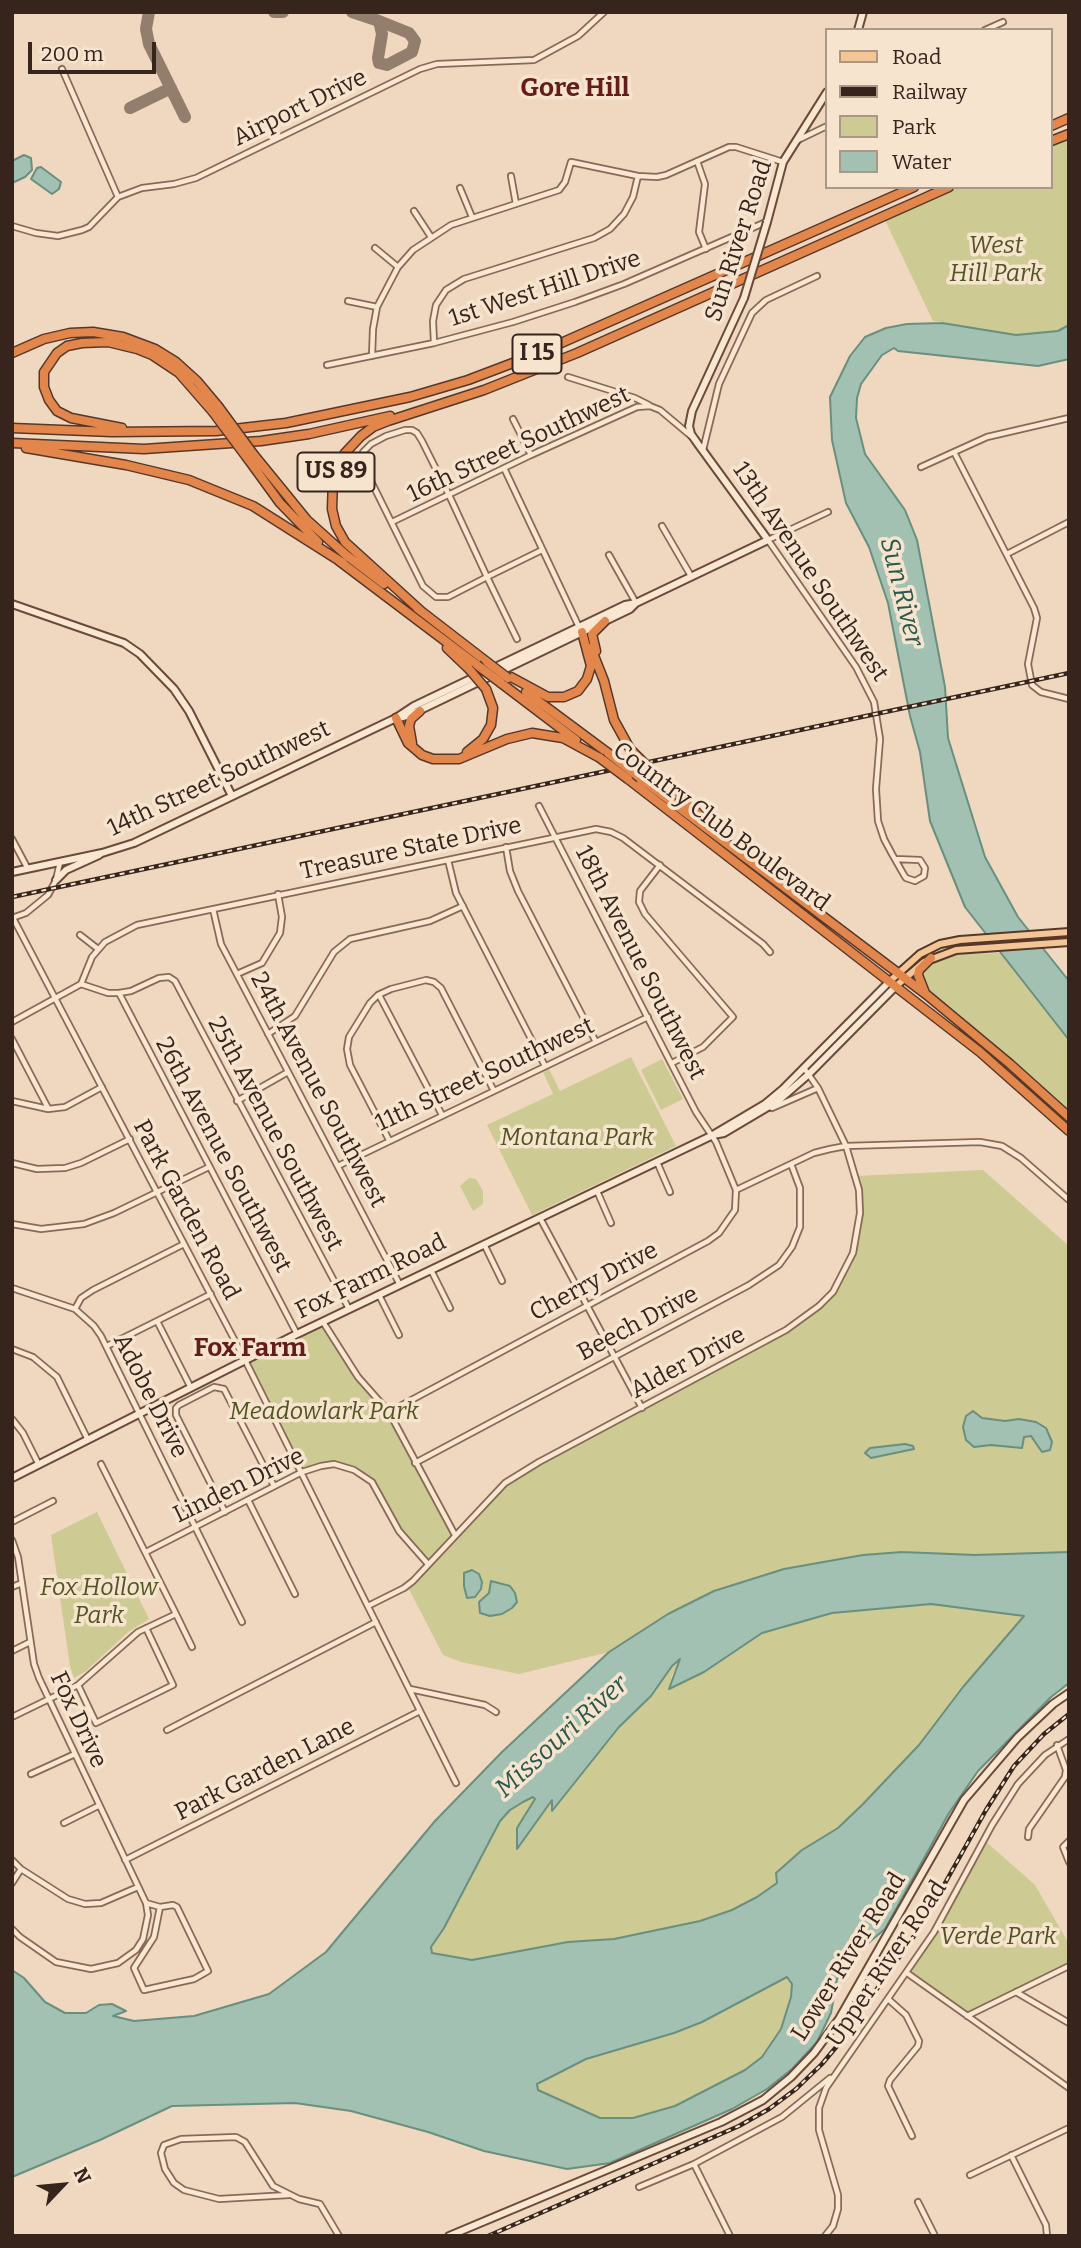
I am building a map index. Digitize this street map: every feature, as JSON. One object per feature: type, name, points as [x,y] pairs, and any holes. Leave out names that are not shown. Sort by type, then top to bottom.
[{"type":"highway","points":[[1053,125],[1069,118]]},
{"type":"highway","name":"I 15","points":[[12,428],[134,432],[216,431],[286,423],[410,397],[468,380],[534,355],[909,189]]},
{"type":"highway","name":"I 15","points":[[12,444],[144,449],[261,441],[365,422],[484,390],[577,353],[945,189]]},
{"type":"highway","points":[[12,353],[44,339],[70,333],[93,332],[123,337],[155,349],[176,362],[197,381],[215,409]]},
{"type":"highway","name":"US 89","points":[[134,432],[71,418],[57,411],[44,387],[44,372],[57,353],[67,346],[108,342],[152,355],[179,373],[215,409],[295,521],[342,563]]},
{"type":"highway","name":"US 89","points":[[421,611],[345,542],[336,526],[332,509],[333,479],[345,453],[373,427],[484,390]]},
{"type":"highway","points":[[12,444],[127,465],[189,480],[253,506],[342,563]]},
{"type":"highway","points":[[251,457],[318,531],[421,611]]},
{"type":"highway","name":"Country Club Boulevard","points":[[342,563],[404,608],[473,667],[507,679]]},
{"type":"highway","name":"Country Club Boulevard","points":[[421,611],[604,756],[628,779],[993,1063],[1069,1131]]},
{"type":"highway","points":[[605,621],[594,630],[591,638],[614,720],[630,749],[730,842],[737,852]]},
{"type":"highway","points":[[581,630],[600,668]]},
{"type":"highway","points":[[507,679],[540,695],[558,698],[570,695],[587,679],[591,666],[581,630]]},
{"type":"highway","points":[[396,718],[412,743],[425,752],[445,757],[462,754],[474,747],[486,735],[493,708],[473,667]]},
{"type":"highway","points":[[412,743],[409,726],[411,719],[420,711]]},
{"type":"highway","points":[[396,718],[408,743],[422,755],[433,759],[459,759],[507,739],[532,733],[563,738],[604,756]]},
{"type":"highway","name":"Country Club Boulevard","points":[[604,756],[640,778],[926,995],[1069,1117]]},
{"type":"highway","points":[[926,995],[918,975],[919,970],[931,958]]},
{"type":"main road","points":[[893,984],[927,950],[949,942],[1069,932]]},
{"type":"main road","points":[[901,976],[931,958],[956,950],[1069,942]]},
{"type":"street","name":"Airport Drive","points":[[12,226],[36,233],[68,235],[89,227],[118,197],[142,188],[174,184],[197,177],[430,65],[522,62],[541,58],[578,36],[604,12]]},
{"type":"street","points":[[990,28],[1003,22]]},
{"type":"street","points":[[62,69],[118,197]]},
{"type":"street","name":"Sun River Road","points":[[701,447],[691,434],[689,418],[744,298],[783,162],[825,95]]},
{"type":"street","points":[[796,142],[825,127]]},
{"type":"street","points":[[372,356],[377,307],[398,267],[413,250],[451,225],[559,190],[565,182],[571,162],[638,176],[667,175],[729,147],[736,147],[783,162]]},
{"type":"street","points":[[697,161],[705,184],[699,232],[706,249]]},
{"type":"street","points":[[511,176],[516,204]]},
{"type":"street","points":[[434,343],[433,321],[436,305],[446,290],[464,279],[594,238],[610,229],[624,214],[633,197],[638,176]]},
{"type":"street","points":[[460,188],[472,217]]},
{"type":"street","points":[[414,211],[431,237]]},
{"type":"street","name":"1st West Hill Drive","points":[[327,365],[434,343],[575,303],[767,222]]},
{"type":"street","points":[[375,248],[398,267]]},
{"type":"street","points":[[701,447],[719,384],[752,313],[766,300],[817,276]]},
{"type":"street","points":[[348,301],[377,307]]},
{"type":"street","points":[[568,377],[635,398],[650,406]]},
{"type":"street","name":"16th Street Southwest","points":[[392,522],[637,407],[650,406],[660,410]]},
{"type":"street","name":"13th Avenue Southwest","points":[[660,410],[680,425],[701,447],[856,667],[874,702],[880,739],[876,789],[878,821],[884,839],[895,859],[906,878],[913,881],[921,879],[925,871],[923,863],[917,859],[895,859]]},
{"type":"street","points":[[921,467],[987,437],[1069,418]]},
{"type":"street","points":[[513,419],[531,455]]},
{"type":"street","points":[[517,639],[487,577],[449,495],[422,441],[412,430],[405,430],[386,436],[363,452],[361,459],[428,593],[443,598],[487,577],[542,550]]},
{"type":"street","points":[[954,452],[1034,608],[1037,618],[1028,664],[1032,685],[1041,692],[1069,699]]},
{"type":"street","points":[[504,468],[581,630]]},
{"type":"street","name":"14th Street Southwest","points":[[396,718],[420,711],[625,605],[636,603],[828,512]]},
{"type":"street","points":[[1007,554],[1069,522]]},
{"type":"street","points":[[662,526],[691,577]]},
{"type":"street","points":[[609,555],[636,603]]},
{"type":"street","name":"14th Street Southwest","points":[[12,872],[102,853],[134,843],[396,718],[414,706],[605,621],[630,609],[636,603]]},
{"type":"street","points":[[15,604],[124,643],[140,654],[174,689],[189,711],[232,796]]},
{"type":"street","name":"18th Avenue Southwest","points":[[539,806],[711,1136]]},
{"type":"street","name":"Treasure State Drive","points":[[81,985],[97,950],[114,935],[137,925],[596,829],[623,838],[770,952]]},
{"type":"street","points":[[12,839],[28,870]]},
{"type":"street","points":[[506,847],[510,871],[518,891],[596,1042]]},
{"type":"street","points":[[13,918],[26,913],[48,895],[65,870],[102,853]]},
{"type":"street","points":[[447,860],[452,883],[545,1066]]},
{"type":"street","points":[[56,880],[60,862]]},
{"type":"street","points":[[660,865],[640,891],[639,902],[645,914],[733,1017],[709,1042],[672,1063]]},
{"type":"street","points":[[237,974],[262,962],[280,933],[282,916],[278,894]]},
{"type":"street","points":[[268,1034],[295,1016],[334,952],[351,939],[430,921],[463,906]]},
{"type":"street","name":"24th Avenue Southwest","points":[[212,909],[221,944],[400,1284]]},
{"type":"street","name":"Park Garden Road","points":[[13,918],[245,1360],[456,1783]]},
{"type":"street","points":[[80,935],[97,950]]},
{"type":"street","name":"25th Avenue Southwest","points":[[119,993],[131,991],[159,978],[169,977],[175,981],[349,1309]]},
{"type":"street","points":[[389,1140],[350,1065],[347,1049],[349,1038],[370,1003],[391,989],[426,980],[441,988],[494,1091]]},
{"type":"street","name":"Fox Farm Road","points":[[765,1111],[893,984]]},
{"type":"street","points":[[12,1022],[81,985],[108,993],[119,993]]},
{"type":"street","name":"26th Avenue Southwest","points":[[119,993],[297,1334]]},
{"type":"street","points":[[379,995],[442,1115]]},
{"type":"street","name":"11th Street Southwest","points":[[338,1166],[648,1017]]},
{"type":"street","points":[[12,1040],[48,1109]]},
{"type":"street","name":"Fox Farm Road","points":[[12,1478],[297,1334],[711,1136],[765,1104],[807,1071]]},
{"type":"street","name":"Alder Drive","points":[[368,1606],[404,1588],[505,1483],[539,1462],[786,1330],[833,1292],[853,1253],[860,1213],[859,1190],[846,1146],[807,1071]]},
{"type":"street","points":[[237,1101],[288,1072]]},
{"type":"street","points":[[12,1101],[48,1109],[65,1107],[102,1087]]},
{"type":"street","name":"Fox Farm Road","points":[[711,1136],[724,1133],[765,1111],[818,1088]]},
{"type":"street","points":[[711,1136],[736,1190],[814,1153],[846,1146],[980,1142],[1002,1146],[1021,1158],[1069,1200]]},
{"type":"street","points":[[12,1163],[37,1170],[65,1168],[130,1139]]},
{"type":"street","points":[[657,1162],[670,1192]]},
{"type":"street","name":"Beech Drive","points":[[415,1463],[749,1285],[779,1265],[792,1247],[800,1227],[800,1188],[791,1164]]},
{"type":"street","points":[[12,1224],[41,1229],[70,1227],[99,1219],[209,1167]]},
{"type":"street","name":"Cherry Drive","points":[[389,1412],[719,1233],[735,1210],[736,1190]]},
{"type":"street","points":[[597,1191],[611,1223]]},
{"type":"street","points":[[540,1218],[642,1408]]},
{"type":"street","points":[[75,1309],[81,1298],[93,1290],[184,1244]]},
{"type":"street","points":[[484,1244],[502,1281]]},
{"type":"street","points":[[431,1270],[450,1308]]},
{"type":"street","name":"Adobe Drive","points":[[12,1288],[75,1309],[94,1326],[107,1346],[242,1622]]},
{"type":"street","points":[[107,1346],[211,1294]]},
{"type":"street","points":[[379,1294],[398,1335]]},
{"type":"street","points":[[158,1321],[191,1388]]},
{"type":"street","points":[[323,1322],[358,1377],[389,1412],[455,1535]]},
{"type":"street","points":[[12,1349],[33,1357],[57,1377],[88,1440]]},
{"type":"street","points":[[225,1512],[176,1415],[178,1405],[214,1387],[224,1389],[274,1486]]},
{"type":"street","points":[[12,1419],[23,1433],[39,1465]]},
{"type":"street","points":[[101,1464],[192,1647]]},
{"type":"street","name":"Linden Drive","points":[[146,1552],[302,1472],[334,1465],[355,1470],[372,1482],[399,1531],[428,1564]]},
{"type":"street","points":[[248,1500],[295,1594]]},
{"type":"street","points":[[12,1521],[53,1501]]},
{"type":"street","name":"Fox Drive","points":[[12,1540],[22,1583],[34,1664],[146,1903],[148,1915],[143,1939],[128,1957],[107,1966],[78,1968],[56,1962],[12,1929]]},
{"type":"street","points":[[12,1587],[22,1583]]},
{"type":"street","points":[[12,1717],[78,1685],[146,1628],[176,1614]]},
{"type":"street","points":[[167,1730],[376,1622]]},
{"type":"street","points":[[78,1685],[96,1723],[173,1685],[146,1628]]},
{"type":"street","points":[[12,1651],[30,1642]]},
{"type":"street","points":[[409,1689],[485,1705],[496,1712]]},
{"type":"street","name":"Lower River Road","points":[[449,2236],[721,2122],[763,2100],[791,2077],[814,2053],[839,2018],[964,1800],[1018,1737],[1069,1693]]},
{"type":"street","name":"Park Garden Lane","points":[[125,1860],[420,1711]]},
{"type":"street","name":"Upper River Road","points":[[825,2236],[836,2220],[838,2195],[819,2130],[820,2101],[833,2076],[907,1972],[949,1907],[992,1825],[1018,1784],[1034,1765],[1057,1745],[1069,1739]]},
{"type":"street","points":[[1028,1837],[1029,1829],[1065,1777],[1066,1770],[1057,1745]]},
{"type":"street","points":[[32,1774],[75,1754]]},
{"type":"street","points":[[64,1823],[99,1806]]},
{"type":"street","points":[[1069,1841],[1063,1847],[1069,1861]]},
{"type":"street","points":[[12,1860],[21,1869],[68,1899],[85,1904],[101,1903],[138,1886]]},
{"type":"street","points":[[12,1883],[21,1869]]},
{"type":"street","points":[[146,1903],[160,1907],[173,1905],[180,1910],[208,1971],[194,1979],[144,1990],[134,1968],[154,1937],[160,1907]]},
{"type":"street","points":[[967,2016],[1069,1966]]},
{"type":"street","points":[[907,1972],[1069,2088]]},
{"type":"street","points":[[1015,1992],[1069,2023]]},
{"type":"street","points":[[888,1999],[906,2015],[919,2041],[888,2086],[912,2136]]},
{"type":"street","points":[[639,2187],[694,2164],[782,2117],[833,2076]]},
{"type":"street","points":[[809,2095],[820,2101]]},
{"type":"street","points":[[970,2175],[1068,2129]]},
{"type":"street","points":[[289,2195],[219,2199],[184,2190],[174,2183],[165,2169],[161,2153],[164,2145],[181,2139],[236,2137],[245,2142],[273,2186],[289,2195],[320,2204],[339,2236]]},
{"type":"street","points":[[1011,2155],[1046,2225],[1047,2236]]},
{"type":"street","points":[[694,2164],[730,2236]]},
{"type":"street","points":[[918,2202],[935,2236]]},
{"type":"green space","name":"West Hill Park","points":[[1069,139],[1069,325],[1058,331],[1016,335],[933,321],[885,220],[955,189],[1053,189],[1053,145]]},
{"type":"green space","points":[[1002,953],[1069,1040],[1069,1114],[949,1006],[925,990],[920,979],[926,969],[943,958],[960,954]]},
{"type":"green space","name":"Montana Park","points":[[631,1057],[676,1146],[532,1215],[487,1125],[553,1094],[543,1072],[549,1069],[560,1091]]},
{"type":"green space","points":[[662,1059],[683,1099],[661,1110],[641,1070]]},
{"type":"green space","name":"Meadowlark Park","points":[[983,1170],[1069,1246],[1069,1552],[975,1555],[902,1552],[863,1555],[784,1569],[713,1591],[668,1614],[609,1652],[519,1674],[461,1662],[443,1655],[409,1589],[428,1564],[399,1531],[372,1482],[354,1470],[334,1465],[302,1472],[245,1360],[323,1322],[358,1378],[381,1401],[454,1534],[505,1483],[799,1322],[833,1292],[853,1253],[860,1213],[856,1176]]},
{"type":"green space","points":[[469,1178],[476,1179],[483,1191],[483,1204],[473,1211],[460,1186]]},
{"type":"green space","name":"Fox Hollow Park","points":[[97,1512],[149,1619],[128,1632],[86,1671],[74,1678],[51,1535]]},
{"type":"green space","points":[[931,1604],[1024,1615],[963,1687],[919,1745],[838,1828],[802,1850],[777,1883],[757,1897],[732,1910],[700,1921],[614,1939],[568,1942],[472,1960],[432,1953],[431,1947],[444,1928],[500,1821],[510,1810],[533,1797],[535,1799],[518,1828],[554,1798],[552,1810],[619,1727],[651,1696],[672,1666],[683,1657],[672,1675],[669,1688],[704,1672],[762,1633],[832,1613]]},
{"type":"green space","name":"Verde Park","points":[[984,1840],[1035,1885],[1069,1944],[1069,1964],[967,2016],[907,1973],[934,1932]]},
{"type":"green space","points":[[788,1977],[792,1984],[791,1997],[781,2029],[762,2057],[745,2070],[675,2106],[633,2118],[600,2118],[538,2090],[537,2084],[586,2059],[702,2022]]},
{"type":"water","points":[[24,155],[31,158],[32,170],[12,183],[12,161]]},
{"type":"water","points":[[41,167],[61,182],[59,189],[52,194],[31,179],[37,168]]},
{"type":"water","name":"Sun River","points":[[942,323],[1016,335],[1058,331],[1069,325],[1069,359],[1038,366],[898,351],[894,348],[882,355],[861,384],[856,418],[865,454],[905,510],[917,540],[945,687],[948,738],[985,857],[1018,917],[1069,981],[1069,1040],[965,907],[930,821],[920,752],[910,716],[888,603],[869,547],[846,503],[832,440],[830,397],[850,356],[865,337],[886,328],[907,324]]},
{"type":"water","points":[[973,1411],[982,1418],[1036,1422],[1046,1428],[1052,1442],[1050,1450],[1042,1452],[1031,1436],[1024,1437],[1022,1448],[991,1445],[974,1447],[966,1440],[963,1427],[966,1416]]},
{"type":"water","points":[[905,1444],[913,1446],[914,1449],[871,1458],[865,1453],[870,1448]]},
{"type":"water","name":"Missouri River","points":[[902,1552],[975,1555],[1069,1552],[1069,1683],[1051,1697],[978,1771],[949,1813],[885,1929],[854,1955],[849,1966],[837,1979],[831,2013],[817,2042],[792,2069],[767,2089],[732,2109],[610,2163],[567,2169],[484,2151],[351,2111],[295,2103],[172,2106],[12,2177],[12,1970],[24,1978],[45,2002],[65,2013],[86,2013],[99,2005],[112,2004],[126,2011],[113,2016],[134,2021],[194,2016],[269,1994],[326,1952],[435,1821],[502,1752],[609,1652],[668,1614],[714,1591],[784,1569],[863,1555]],"holes":[[[931,1604],[1024,1616],[963,1687],[919,1745],[863,1804],[838,1828],[802,1850],[776,1873],[777,1883],[757,1897],[732,1910],[700,1921],[614,1939],[568,1942],[472,1960],[432,1953],[431,1947],[444,1928],[500,1821],[510,1810],[533,1797],[535,1799],[517,1828],[517,1849],[552,1800],[552,1811],[619,1727],[651,1696],[680,1659],[669,1689],[704,1672],[762,1633],[832,1613]],[[787,1977],[792,1984],[791,1997],[781,2029],[762,2057],[745,2070],[675,2106],[633,2118],[600,2118],[538,2090],[537,2084],[586,2059],[702,2022]]]},
{"type":"water","points":[[472,1570],[479,1574],[481,1589],[475,1597],[467,1598],[464,1573]]},
{"type":"water","points":[[491,1581],[510,1586],[517,1602],[502,1614],[490,1616],[480,1613],[479,1602],[489,1593]]},
{"type":"taxiway","points":[[149,12],[146,29],[149,44],[185,117]]},
{"type":"taxiway","points":[[274,12],[283,12]]},
{"type":"taxiway","points":[[352,12],[379,21],[409,33],[415,41],[412,52],[387,65],[379,63],[382,34],[379,21]]},
{"type":"taxiway","points":[[130,108],[171,88]]},
{"type":"railway","points":[[12,897],[1069,673]]},
{"type":"railway","points":[[488,2236],[739,2126],[796,2089],[837,2046],[921,1926],[1014,1766],[1044,1734],[1069,1714]]},
{"type":"district","name":"Gore Hill","points":[[575,89]]},
{"type":"district","name":"Fox Farm","points":[[250,1349]]}]
